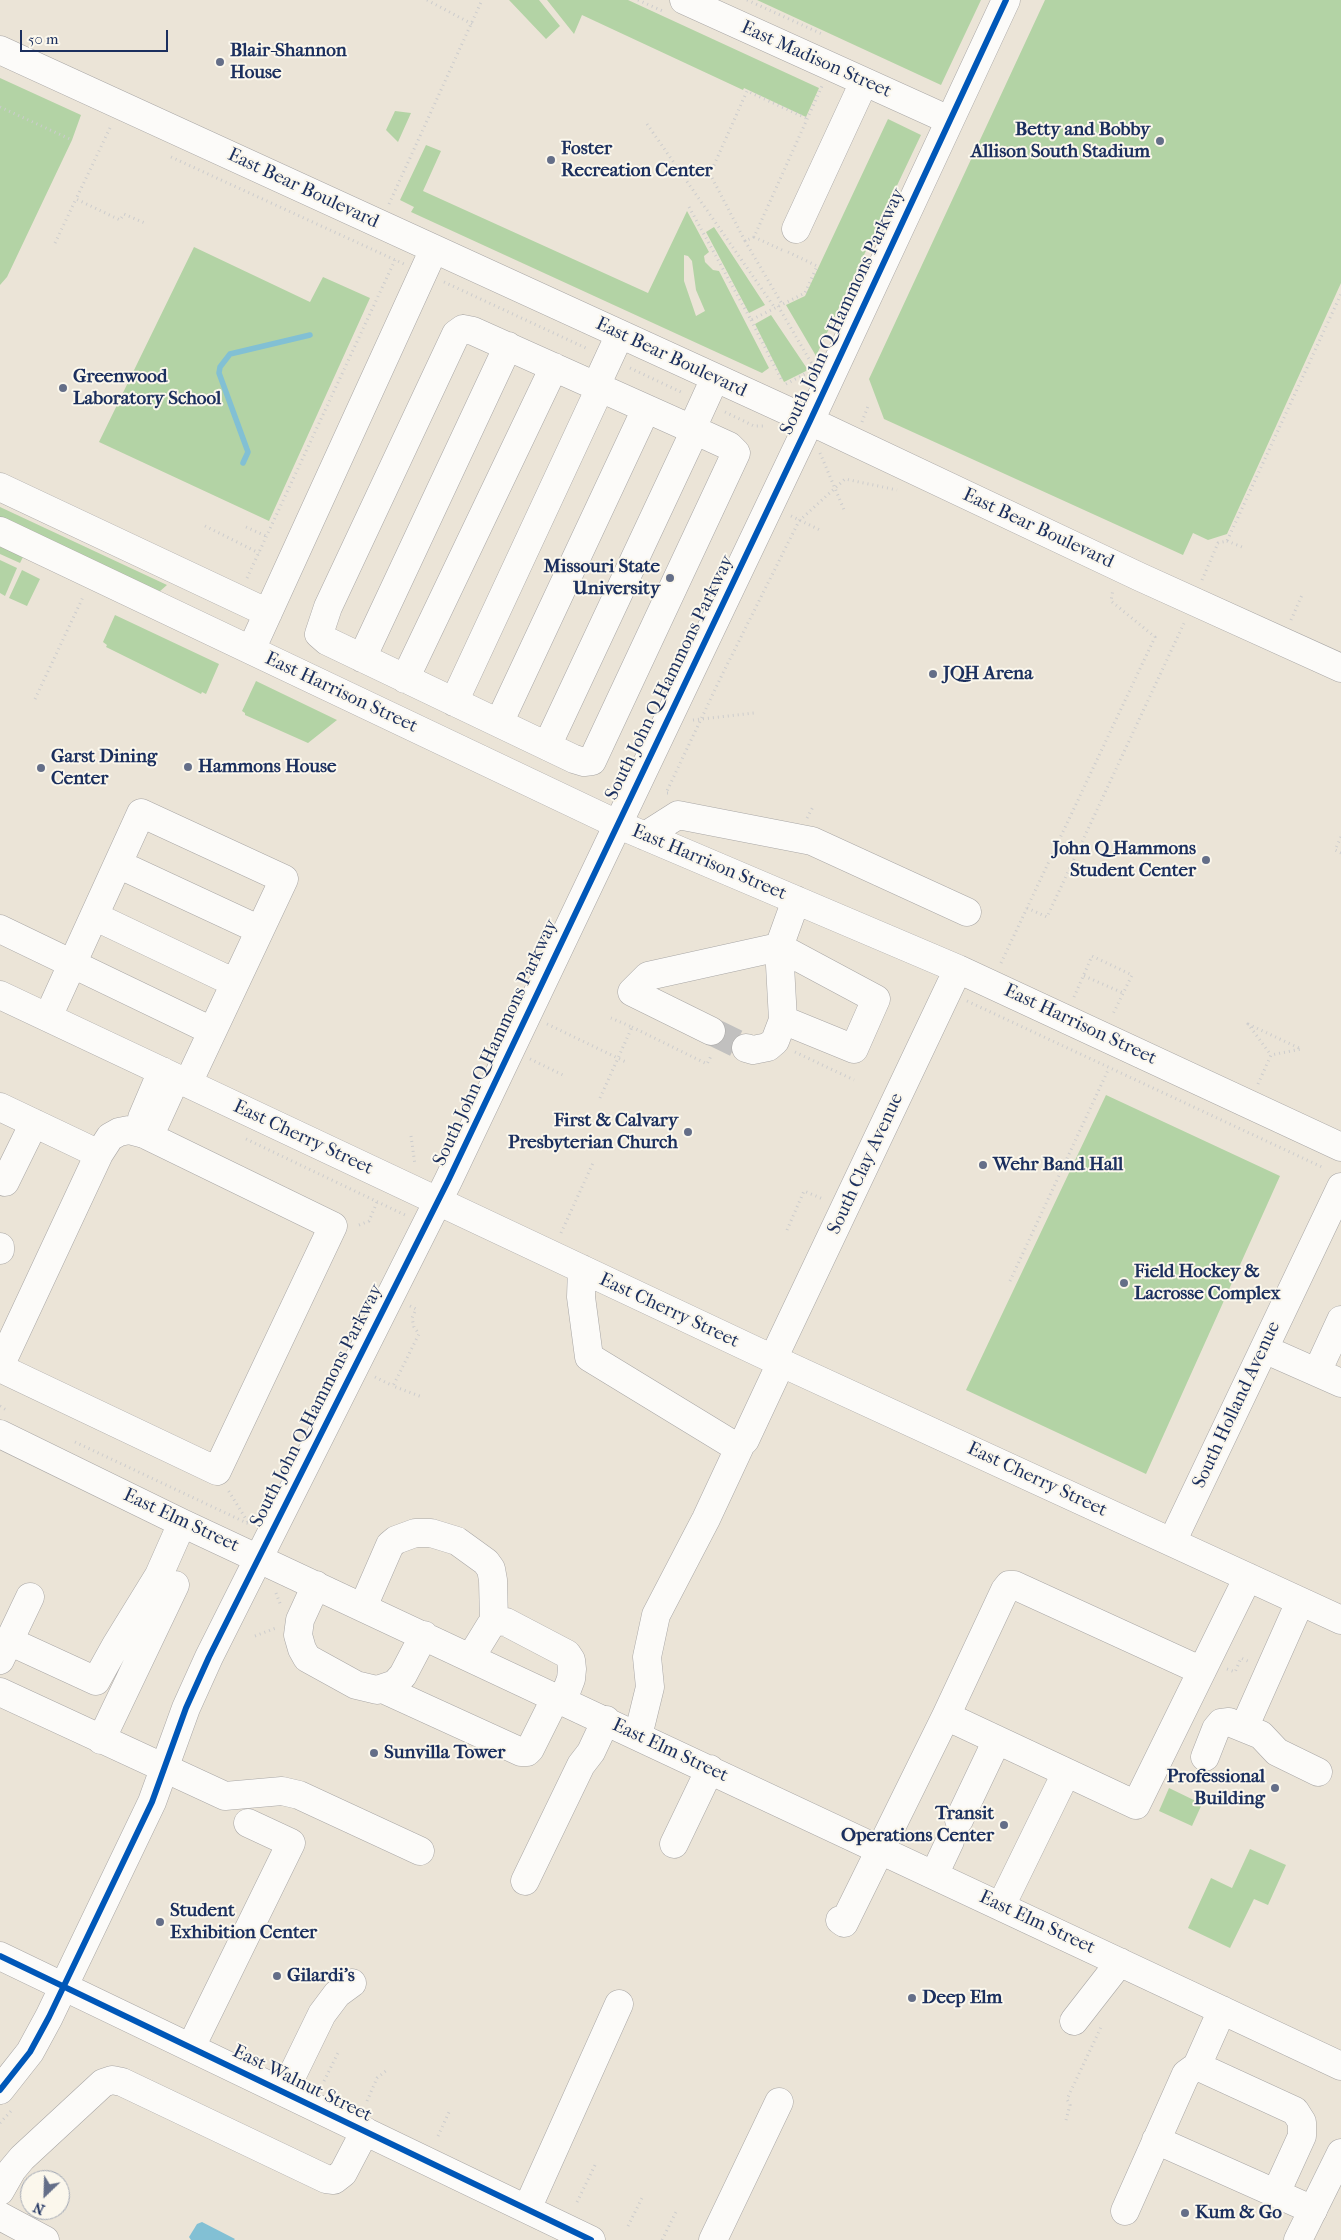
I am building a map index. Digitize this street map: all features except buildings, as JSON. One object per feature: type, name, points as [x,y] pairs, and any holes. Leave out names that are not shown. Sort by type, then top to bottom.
[{"type":"street","name":"East Madison Street","points":[[684,0],[948,120]]},
{"type":"street","name":"South John Q Hammons Parkway","points":[[0,2090],[30,2052],[64,1987],[152,1802],[163,1769],[205,1665],[437,1202],[810,421],[948,120],[1006,0]]},
{"type":"street","name":"East Bear Boulevard","points":[[0,50],[810,421],[1140,577],[1341,668]]},
{"type":"street","points":[[796,229],[864,82]]},
{"type":"street","points":[[251,650],[434,249]]},
{"type":"street","points":[[463,330],[473,331],[508,346],[730,446],[736,453],[592,761],[584,762],[574,759],[327,641],[319,634],[328,607],[456,334],[463,330]]},
{"type":"street","points":[[454,702],[627,338]]},
{"type":"street","points":[[362,658],[508,346]]},
{"type":"street","points":[[405,679],[554,368]]},
{"type":"street","points":[[547,746],[701,433],[723,381]]},
{"type":"street","points":[[499,724],[646,409]]},
{"type":"street","points":[[0,487],[268,613]]},
{"type":"street","name":"East Harrison Street","points":[[0,531],[617,824],[958,969],[1341,1147]]},
{"type":"street","points":[[168,611],[184,573]]},
{"type":"street","points":[[48,1017],[141,813],[284,879],[212,1031],[175,1077],[155,1124],[144,1134]]},
{"type":"street","points":[[645,836],[678,815],[812,841],[968,912]]},
{"type":"street","points":[[118,864],[260,930]]},
{"type":"street","points":[[746,1048],[753,1050],[768,1047],[774,1041],[784,1020],[779,947],[796,900]]},
{"type":"street","points":[[94,916],[235,983]]},
{"type":"street","points":[[0,929],[212,1031]]},
{"type":"street","points":[[712,1042],[632,992],[648,976],[779,947],[876,999],[854,1049],[784,1020]]},
{"type":"street","name":"South Clay Avenue","points":[[638,1736],[645,1714],[650,1687],[646,1657],[656,1615],[706,1519],[741,1444],[751,1430],[777,1361],[958,969]]},
{"type":"street","name":"East Cherry Street","points":[[0,995],[777,1361],[1341,1620]]},
{"type":"street","points":[[0,1107],[99,1154]]},
{"type":"street","points":[[0,1179],[5,1182],[34,1122]]},
{"type":"street","points":[[129,1130],[144,1134],[333,1226],[217,1471],[0,1367],[99,1154],[110,1137],[119,1132],[129,1130]]},
{"type":"street","name":"South Holland Avenue","points":[[1172,1542],[1264,1349],[1333,1177]]},
{"type":"street","points":[[582,1270],[580,1297],[590,1357],[730,1443],[741,1444]]},
{"type":"street","points":[[1264,1349],[1329,1378],[1341,1320]]},
{"type":"street","name":"East Elm Street","points":[[4,1430],[182,1523],[1341,2066]]},
{"type":"street","points":[[30,1597],[4,1650],[96,1681],[160,1575],[182,1523]]},
{"type":"street","points":[[363,1607],[390,1545],[396,1540],[415,1533],[431,1533],[457,1541],[486,1562],[491,1570],[493,1580],[494,1621],[471,1657]]},
{"type":"street","points":[[946,1716],[1136,1805],[1212,1669],[1248,1578]]},
{"type":"street","points":[[102,1740],[176,1584]]},
{"type":"street","points":[[316,1585],[300,1620],[298,1635],[306,1658],[356,1685],[370,1690],[383,1690],[521,1752],[527,1752],[571,1679],[571,1660],[567,1654],[506,1622],[494,1621]]},
{"type":"street","points":[[840,1920],[844,1923],[1009,1585],[1014,1585],[1212,1669]]},
{"type":"street","points":[[1244,1728],[1300,1602]]},
{"type":"street","points":[[383,1690],[395,1684],[403,1675],[424,1635]]},
{"type":"street","points":[[0,1692],[163,1769],[225,1796],[282,1791],[298,1795],[420,1850]]},
{"type":"street","points":[[525,1880],[581,1765],[591,1752],[606,1720]]},
{"type":"street","points":[[1205,1756],[1216,1729],[1221,1724],[1230,1722],[1261,1735],[1277,1752],[1318,1772]]},
{"type":"street","points":[[934,1875],[997,1740]]},
{"type":"street","points":[[674,1844],[710,1769]]},
{"type":"street","points":[[1001,1906],[1066,1773]]},
{"type":"street","points":[[191,2047],[291,1843],[248,1823]]},
{"type":"street","name":"East Walnut Street","points":[[0,1956],[527,2209],[559,2233],[591,2240]]},
{"type":"street","points":[[1074,2021],[1120,1962]]},
{"type":"street","points":[[284,2092],[322,2014],[337,1994],[352,1983]]},
{"type":"street","points":[[527,2209],[619,2004]]},
{"type":"street","points":[[1125,2211],[1186,2074],[1197,2066],[1222,2010]]},
{"type":"street","points":[[1197,2066],[1296,2110],[1302,2122],[1302,2136],[1276,2193]]},
{"type":"street","points":[[0,2191],[12,2170],[22,2158],[103,2083],[112,2080],[130,2086],[326,2180],[334,2180],[343,2173],[365,2131]]},
{"type":"street","points":[[713,2240],[779,2102]]},
{"type":"street","points":[[1156,2140],[1313,2210]]},
{"type":"street","points":[[1298,2240],[1341,2153]]},
{"type":"street","points":[[0,2216],[45,2240]]},
{"type":"path","points":[[427,0],[472,24]]},
{"type":"path","points":[[397,208],[388,204],[482,0]]},
{"type":"path","points":[[747,0],[828,37]]},
{"type":"path","points":[[745,241],[754,237],[823,86]]},
{"type":"path","points":[[782,304],[745,241],[710,174],[747,91],[808,119]]},
{"type":"path","points":[[0,107],[72,140]]},
{"type":"path","points":[[647,124],[776,307],[814,367]]},
{"type":"path","points":[[55,243],[110,128]]},
{"type":"path","points":[[76,198],[120,220],[124,214],[146,224]]},
{"type":"path","points":[[689,207],[784,385]]},
{"type":"path","points":[[751,320],[805,292],[817,266],[754,237]]},
{"type":"path","points":[[245,582],[395,260]]},
{"type":"path","points":[[1227,541],[1341,294]]},
{"type":"path","points":[[807,380],[818,358]]},
{"type":"path","points":[[784,385],[812,371]]},
{"type":"path","points":[[775,381],[791,391]]},
{"type":"path","points":[[861,424],[868,406]]},
{"type":"path","points":[[820,452],[845,512]]},
{"type":"path","points":[[675,794],[666,793],[799,521],[845,478],[894,489],[903,493]]},
{"type":"path","points":[[783,512],[822,531]]},
{"type":"path","points":[[205,526],[259,553]]},
{"type":"path","points":[[246,527],[266,536]]},
{"type":"path","points":[[1202,580],[1218,543],[1227,541],[1242,547]]},
{"type":"path","points":[[1001,963],[1155,637],[1111,600],[1115,583]]},
{"type":"path","points":[[1104,586],[1113,590]]},
{"type":"path","points":[[1291,620],[1302,595]]},
{"type":"path","points":[[35,699],[83,597]]},
{"type":"path","points":[[1027,908],[1047,917],[1185,620]]},
{"type":"path","points":[[685,720],[754,713]]},
{"type":"path","points":[[806,821],[814,805]]},
{"type":"path","points":[[1341,837],[1335,850],[1341,852]]},
{"type":"path","points":[[1073,1000],[1092,956],[1132,975],[1110,1021]]},
{"type":"path","points":[[1084,976],[1123,994]]},
{"type":"path","points":[[963,1000],[1109,1068],[1333,1177]]},
{"type":"path","points":[[611,1018],[707,1064],[712,1042]]},
{"type":"path","points":[[544,1023],[626,1062]]},
{"type":"path","points":[[1248,1024],[1301,1049],[1271,1055],[1265,1047],[1248,1024]]},
{"type":"path","points":[[600,1098],[632,1027]]},
{"type":"path","points":[[794,1052],[854,1080]]},
{"type":"path","points":[[1256,1087],[1271,1055]]},
{"type":"path","points":[[528,1058],[565,1076]]},
{"type":"path","points":[[1010,1281],[1109,1068]]},
{"type":"path","points":[[411,1136],[415,1165]]},
{"type":"path","points":[[245,1139],[405,1215],[405,1221]]},
{"type":"path","points":[[560,1234],[593,1163]]},
{"type":"path","points":[[786,1230],[804,1191],[831,1202]]},
{"type":"path","points":[[359,1225],[369,1221],[378,1202]]},
{"type":"path","points":[[393,1386],[419,1334],[414,1327],[412,1318],[416,1309],[408,1305]]},
{"type":"path","points":[[371,1375],[393,1386],[422,1396]]},
{"type":"path","points":[[0,1406],[4,1430]]},
{"type":"path","points":[[69,1439],[249,1524]]},
{"type":"path","points":[[226,1487],[249,1524]]},
{"type":"path","points":[[249,1524],[253,1519]]},
{"type":"path","points":[[255,1636],[277,1627],[283,1629]]},
{"type":"path","points":[[1212,1669],[1235,1672],[1241,1658],[1256,1665]]},
{"type":"path","points":[[1066,2120],[1070,2105],[1067,2099],[1103,2024]]},
{"type":"path","points":[[324,2081],[338,2053]]},
{"type":"path","points":[[367,2101],[377,2078],[388,2070]]},
{"type":"path","points":[[438,2136],[450,2110]]},
{"type":"path","points":[[577,2202],[596,2163]]},
{"type":"path","points":[[628,2226],[643,2196]]},
{"type":"path","points":[[662,2240],[676,2212]]},
{"type":"green space","points":[[509,0],[539,0],[560,26],[546,39]]},
{"type":"green space","points":[[547,0],[628,0],[819,88],[806,117],[744,88],[743,90],[582,15],[574,34]]},
{"type":"green space","points":[[757,0],[981,0],[941,85]]},
{"type":"green space","name":"Betty and Bobby Allison South Stadium","points":[[1045,0],[1341,0],[1341,283],[1227,534],[1208,540],[1193,533],[1183,555],[884,419],[869,379]]},
{"type":"green space","points":[[0,78],[81,115],[72,140],[7,277],[0,285]]},
{"type":"green space","points":[[395,111],[411,113],[398,142],[386,130]]},
{"type":"green space","points":[[888,119],[921,135],[816,356],[786,305],[805,296]]},
{"type":"green space","points":[[426,145],[441,151],[423,191],[648,293],[687,211],[709,252],[704,256],[705,262],[713,270],[719,271],[769,368],[762,373],[411,212],[414,207],[400,200]],"holes":[[[684,255],[688,256],[692,261],[696,290],[705,311],[696,316],[684,281]]]},
{"type":"green space","points":[[714,227],[765,305],[749,313],[706,232]]},
{"type":"green space","points":[[194,247],[310,302],[323,277],[370,298],[269,521],[99,442]]},
{"type":"green space","points":[[771,315],[808,370],[784,382],[755,324]]},
{"type":"green space","points":[[0,507],[167,585],[159,592],[0,519]]},
{"type":"green space","points":[[0,544],[24,555],[20,563],[0,554]]},
{"type":"green space","points":[[0,560],[17,568],[5,596],[0,593]]},
{"type":"green space","points":[[22,570],[40,579],[27,606],[9,598]]},
{"type":"green space","points":[[115,615],[219,664],[206,694],[202,692],[201,694],[106,647],[107,645],[103,642]]},
{"type":"green space","points":[[256,681],[337,720],[308,743],[245,715],[242,711]]},
{"type":"green space","name":"Field Hockey & Lacrosse Complex","points":[[1106,1095],[1280,1176],[1146,1474],[966,1390]]},
{"type":"green space","points":[[1169,1788],[1202,1804],[1192,1826],[1159,1811]]},
{"type":"green space","points":[[1250,1849],[1286,1865],[1268,1905],[1254,1899],[1230,1948],[1188,1928],[1211,1878],[1232,1888]]},
{"type":"water","points":[[202,2222],[235,2239],[191,2240],[189,2237],[197,2224]]},
{"type":"waterway","points":[[243,463],[248,452],[219,373],[220,367],[230,354],[310,335]]},
{"type":"tunnel","points":[[711,1031],[746,1048]]},
{"type":"cycle path","points":[[0,2090],[30,2052],[49,2017],[152,1802],[186,1708],[209,1657],[448,1181],[810,421],[1006,0]]},
{"type":"cycle path","points":[[0,1956],[591,2240]]},
{"type":"place","name":"Blair-Shannon House","points":[[220,62]]},
{"type":"place","name":"Betty and Bobby Allison South Stadium","points":[[1160,141]]},
{"type":"place","name":"Foster Recreation Center","points":[[551,160]]},
{"type":"place","name":"Greenwood Laboratory School","points":[[63,388]]},
{"type":"place","name":"Missouri State University","points":[[670,578]]},
{"type":"place","name":"JQH Arena","points":[[933,674]]},
{"type":"place","name":"Hammons House","points":[[188,767]]},
{"type":"place","name":"Garst Dining Center","points":[[41,768]]},
{"type":"place","name":"John Q Hammons Student Center","points":[[1206,860]]},
{"type":"place","name":"First & Calvary Presbyterian Church","points":[[688,1132]]},
{"type":"place","name":"Wehr Band Hall","points":[[983,1165]]},
{"type":"place","name":"Field Hockey & Lacrosse Complex","points":[[1124,1283]]},
{"type":"place","name":"Sunvilla Tower","points":[[374,1753]]},
{"type":"place","name":"Professional Building","points":[[1275,1788]]},
{"type":"place","name":"Transit Operations Center","points":[[1004,1825]]},
{"type":"place","name":"Student Exhibition Center","points":[[160,1922]]},
{"type":"place","name":"Gilardi's","points":[[277,1976]]},
{"type":"place","name":"Deep Elm","points":[[912,1998]]},
{"type":"place","name":"Kum & Go","points":[[1185,2213]]}]
